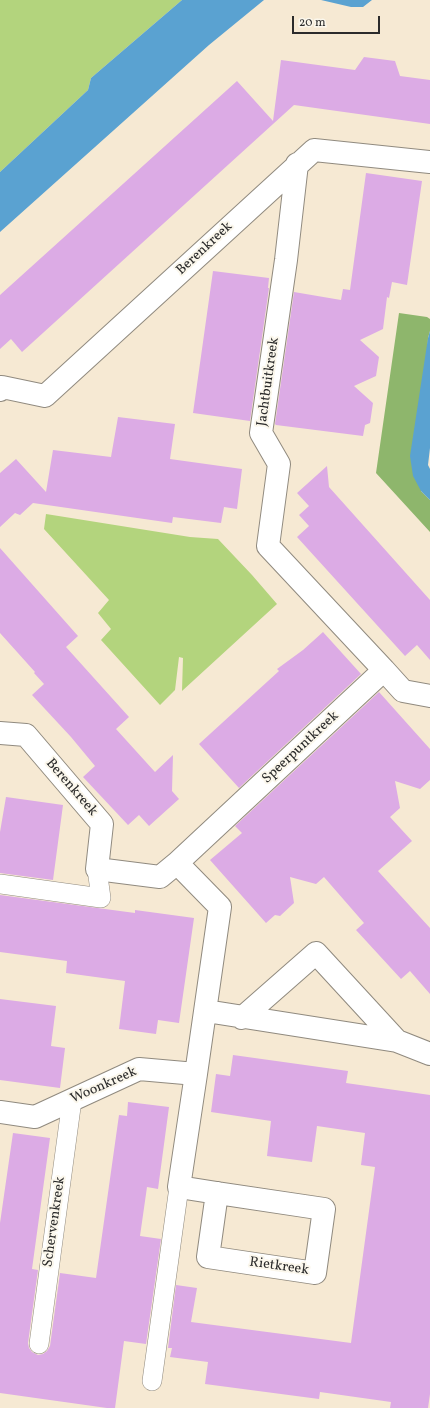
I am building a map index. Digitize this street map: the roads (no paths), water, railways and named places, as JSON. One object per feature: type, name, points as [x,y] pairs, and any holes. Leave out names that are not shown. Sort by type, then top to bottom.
[{"type":"street","name":"Berenkreek","points":[[0,390],[2,387],[44,396],[314,150],[430,162]]},
{"type":"street","name":"Jachtbuitkreek","points":[[297,164],[286,260],[261,433],[279,464],[268,546],[384,670]]},
{"type":"street","points":[[384,670],[403,691],[430,696]]},
{"type":"street","name":"Speerpuntkreek","points":[[177,863],[384,670]]},
{"type":"street","name":"Berenkreek","points":[[0,733],[26,736],[102,824],[97,868]]},
{"type":"street","points":[[0,884],[101,898],[97,868],[160,878],[177,863],[220,907],[152,1381]]},
{"type":"street","points":[[242,1018],[316,953],[397,1041]]},
{"type":"street","points":[[206,1011],[242,1018],[397,1041],[430,1054]]},
{"type":"street","name":"Woonkreek","points":[[0,1112],[35,1117],[139,1069],[196,1074]]},
{"type":"street","name":"Schervenkreek","points":[[38,1344],[72,1100]]},
{"type":"street","name":"Rietkreek","points":[[179,1187],[324,1209],[315,1273],[208,1257],[217,1193]]},
{"type":"water","points":[[182,0],[264,0],[209,45],[0,232],[0,172],[88,90],[91,78]]},
{"type":"water","points":[[321,0],[372,0],[363,7],[351,7]]},
{"type":"water","points":[[430,331],[430,448],[428,465],[430,469],[430,500],[421,491],[413,476],[410,456]]}]
